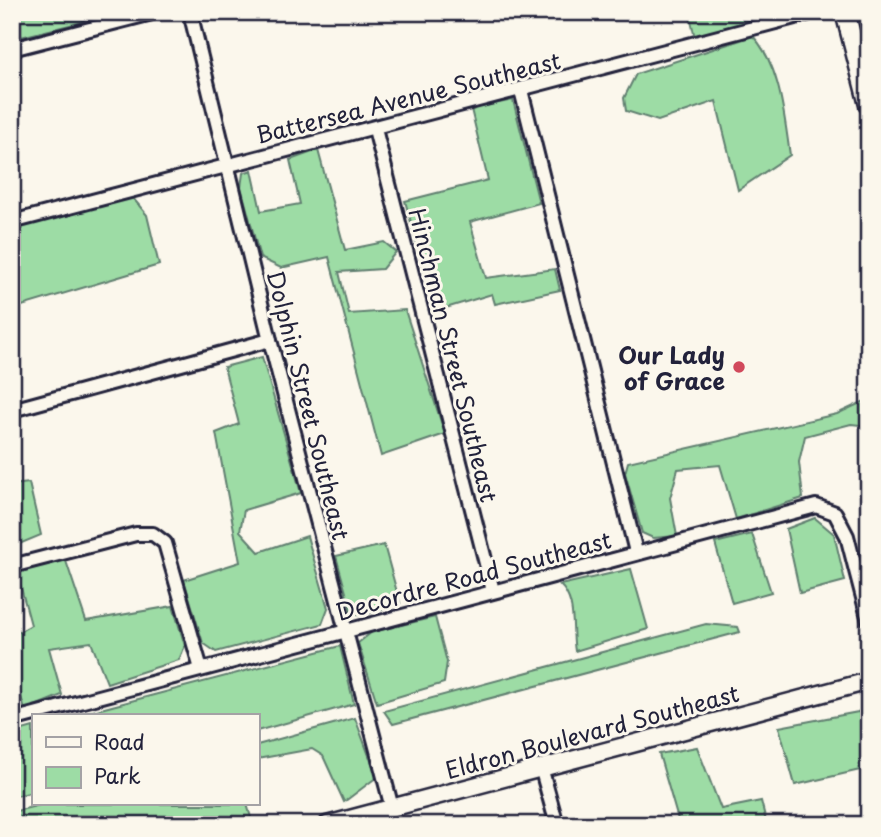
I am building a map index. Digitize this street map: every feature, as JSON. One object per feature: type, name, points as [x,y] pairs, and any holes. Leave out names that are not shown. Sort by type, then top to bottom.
[{"type":"main road","points":[[845,12],[869,105]]},
{"type":"street","points":[[12,49],[156,12]]},
{"type":"street","name":"Dolphin Street Southeast","points":[[190,12],[270,340],[392,808]]},
{"type":"street","name":"Battersea Avenue Southeast","points":[[12,222],[814,12]]},
{"type":"street","points":[[521,90],[636,552]]},
{"type":"street","name":"Hinchman Street Southeast","points":[[375,129],[493,592]]},
{"type":"street","points":[[12,410],[270,340]]},
{"type":"street","name":"Decordre Road Southeast","points":[[34,714],[816,506],[835,513],[847,536],[869,621]]},
{"type":"street","points":[[12,566],[136,534],[153,534],[165,543],[201,669]]},
{"type":"street","name":"Eldron Boulevard Southeast","points":[[327,825],[869,681]]},
{"type":"street","name":"Decordre Road Southeast","points":[[12,720],[32,715]]},
{"type":"street","points":[[541,767],[557,825]]},
{"type":"green space","points":[[14,12],[91,12],[82,22],[21,37]]},
{"type":"green space","points":[[689,12],[786,12],[695,38]]},
{"type":"green space","points":[[753,36],[770,62],[780,92],[790,155],[738,190],[716,101],[658,121],[626,111],[624,98],[636,74]]},
{"type":"green space","points":[[513,100],[539,203],[470,222],[486,278],[555,269],[560,290],[495,304],[492,294],[436,311],[405,201],[488,180],[471,109]]},
{"type":"green space","points":[[318,150],[345,250],[384,242],[396,252],[382,269],[339,272],[349,314],[405,310],[445,434],[381,456],[329,257],[281,268],[260,258],[241,187],[243,173],[252,170],[261,211],[300,204],[290,160]]},
{"type":"green space","points":[[132,197],[147,215],[159,265],[12,309],[12,229]]},
{"type":"green space","points":[[262,357],[301,493],[244,510],[240,531],[259,552],[307,536],[328,608],[322,624],[216,652],[203,643],[184,580],[240,562],[216,433],[239,424],[224,367]]},
{"type":"green space","points":[[869,399],[869,426],[851,424],[805,436],[799,462],[803,498],[736,519],[720,465],[678,469],[670,498],[677,536],[653,538],[642,533],[625,473],[628,462],[837,414]]},
{"type":"green space","points":[[29,483],[41,535],[12,547],[12,485]]},
{"type":"green space","points":[[815,518],[834,534],[845,581],[800,593],[786,529]]},
{"type":"green space","points":[[752,534],[771,592],[732,603],[715,543]]},
{"type":"green space","points":[[384,545],[400,603],[361,616],[351,611],[336,556]]},
{"type":"green space","points":[[65,558],[86,621],[173,606],[185,646],[179,660],[107,683],[91,642],[49,648],[62,695],[25,710],[12,666],[12,636],[31,625],[17,573]]},
{"type":"green space","points":[[631,569],[648,629],[575,651],[571,607],[560,585]]},
{"type":"green space","points":[[435,617],[447,662],[444,683],[377,703],[358,643],[372,632]]},
{"type":"green space","points":[[706,624],[738,627],[740,632],[393,724],[384,711]]},
{"type":"green space","points":[[340,646],[354,704],[259,730],[259,714],[82,714]]},
{"type":"green space","points":[[869,702],[869,768],[795,785],[779,727],[858,712]]},
{"type":"green space","points":[[355,718],[377,777],[344,802],[323,756],[312,749],[259,759],[259,744]]},
{"type":"green space","points":[[32,727],[32,792],[12,797],[12,733]]},
{"type":"green space","points":[[697,747],[721,809],[761,801],[767,825],[669,825],[679,823],[659,754]]},
{"type":"green space","points":[[36,806],[248,806],[252,821],[245,825],[12,825],[12,812]]},
{"type":"place","name":"Our Lady of Grace","points":[[739,367]]}]
